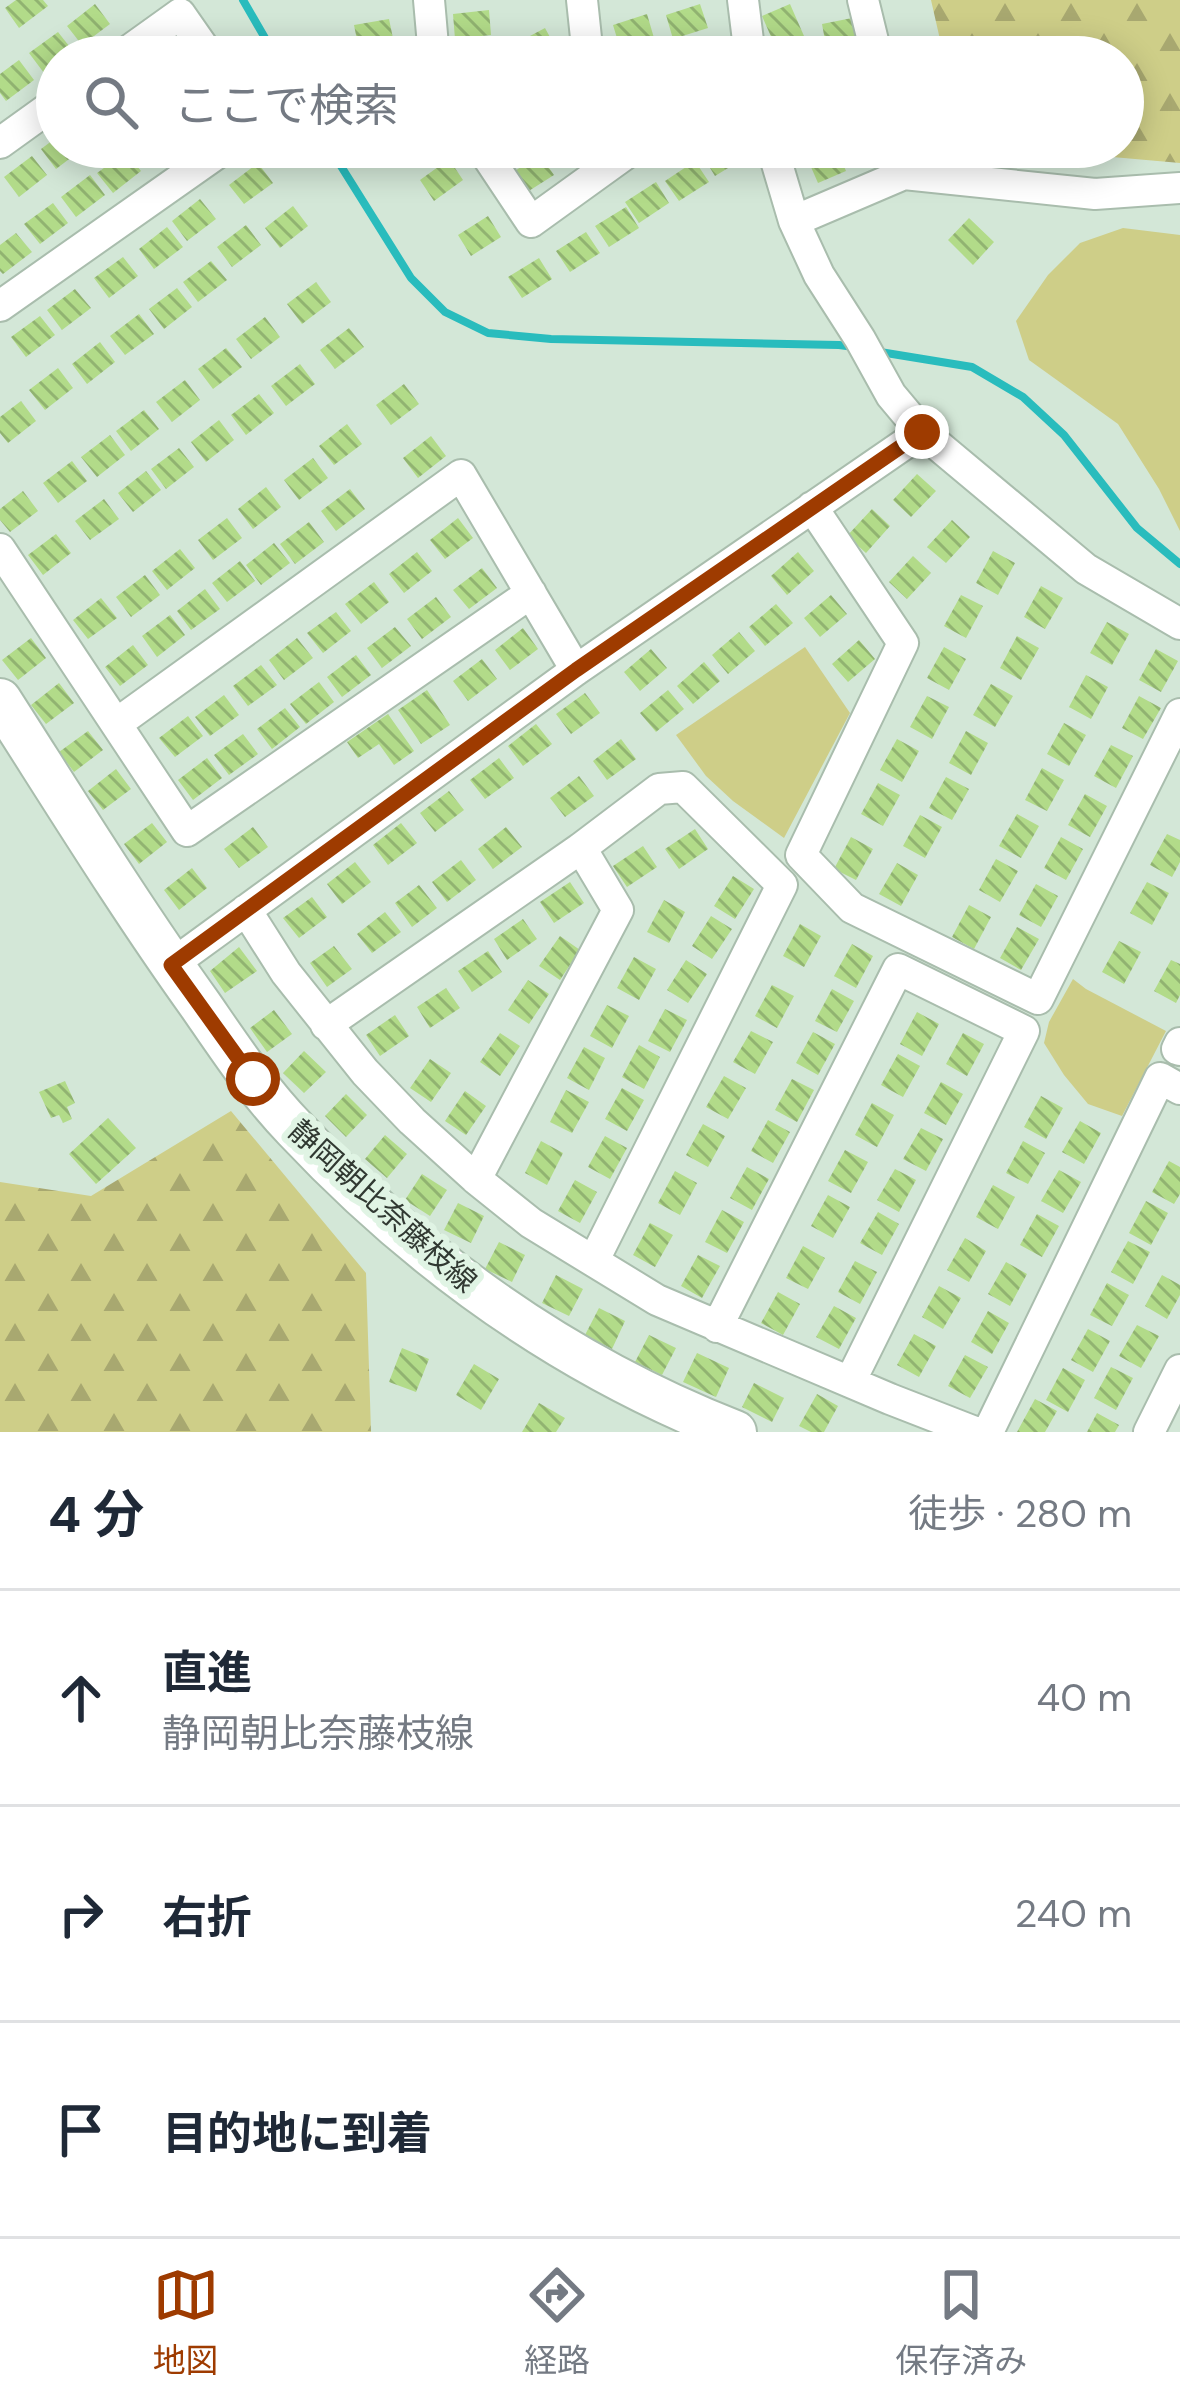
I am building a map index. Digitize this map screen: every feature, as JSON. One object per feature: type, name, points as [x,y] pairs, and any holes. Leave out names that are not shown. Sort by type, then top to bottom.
[{"type":"main road","name":"静岡朝比奈藤枝線","points":[[0,700],[171,965],[294,1129],[465,1284],[610,1377],[735,1432]]},
{"type":"street","points":[[429,0],[432,36]]},
{"type":"street","points":[[582,0],[586,36]]},
{"type":"street","points":[[743,0],[747,36]]},
{"type":"street","points":[[863,0],[872,36]]},
{"type":"street","points":[[149,36],[180,14],[195,36]]},
{"type":"street","points":[[0,143],[36,117]]},
{"type":"street","points":[[0,306],[196,168]]},
{"type":"street","points":[[495,168],[531,222],[606,168]]},
{"type":"street","points":[[778,168],[794,221],[819,275],[891,394],[922,432],[1086,569],[1180,623]]},
{"type":"street","points":[[794,221],[889,168]]},
{"type":"street","points":[[942,168],[1095,194],[1180,188]]},
{"type":"street","points":[[171,965],[576,670],[922,432]]},
{"type":"street","points":[[116,724],[461,475],[576,670]]},
{"type":"street","points":[[812,507],[903,643],[801,855],[852,908],[1038,998],[1180,714]]},
{"type":"street","points":[[0,549],[187,832],[531,593]]},
{"type":"street","points":[[326,1024],[581,848],[658,789],[683,787],[782,885],[594,1260]]},
{"type":"street","points":[[476,1179],[619,910],[581,848]]},
{"type":"street","points":[[246,910],[286,973],[365,1072],[412,1121],[531,1223],[658,1300],[976,1432]]},
{"type":"street","points":[[718,1327],[898,969],[1024,1031],[850,1382]]},
{"type":"street","points":[[988,1432],[1160,1078],[1180,1089]]},
{"type":"street","points":[[1149,1432],[1180,1370]]},
{"type":"green space","points":[[931,0],[1180,0],[1180,163],[1144,160],[1144,36],[939,36]]},
{"type":"green space","points":[[1123,228],[1180,235],[1180,531],[1118,424],[1029,360],[1016,321],[1048,275],[1080,243]]},
{"type":"green space","points":[[805,647],[850,713],[784,838],[706,776],[676,735]]},
{"type":"green space","points":[[1073,979],[1166,1031],[1122,1116],[1088,1104],[1044,1043],[1049,1022]]},
{"type":"green space","points":[[231,1111],[366,1273],[371,1432],[0,1432],[0,1182],[91,1196]]},
{"type":"building","points":[[16,0],[43,0],[48,6],[19,28],[5,8]]},
{"type":"building","points":[[95,4],[110,24],[94,36],[75,36],[67,26]]},
{"type":"building","points":[[700,4],[708,28],[672,36],[666,15]]},
{"type":"building","points":[[790,4],[804,36],[771,36],[762,16]]},
{"type":"building","points":[[489,10],[491,35],[455,36],[453,14]]},
{"type":"building","points":[[647,14],[653,36],[616,36],[613,25]]},
{"type":"building","points":[[852,18],[856,36],[824,36],[822,24]]},
{"type":"building","points":[[389,19],[393,36],[356,36],[354,25]]},
{"type":"building","points":[[19,60],[34,80],[6,101],[0,93],[0,74]]},
{"type":"building","points":[[32,156],[36,168],[47,175],[19,197],[4,177]]},
{"type":"building","points":[[104,168],[141,171],[113,193],[97,173]]},
{"type":"building","points":[[251,168],[262,168],[273,183],[244,204],[229,185]]},
{"type":"building","points":[[437,168],[455,168],[463,180],[434,201],[420,180]]},
{"type":"building","points":[[519,168],[549,168],[554,175],[524,194],[510,174]]},
{"type":"building","points":[[684,168],[700,168],[709,182],[679,201],[665,181]]},
{"type":"building","points":[[811,168],[845,168],[846,171],[818,183]]},
{"type":"building","points":[[90,175],[105,195],[76,217],[61,197]]},
{"type":"building","points":[[656,182],[669,203],[639,223],[625,202]]},
{"type":"building","points":[[200,199],[216,219],[187,241],[172,221]]},
{"type":"building","points":[[53,203],[68,223],[40,244],[24,224]]},
{"type":"building","points":[[293,206],[308,226],[280,248],[265,228]]},
{"type":"building","points":[[626,207],[639,228],[609,247],[595,226]]},
{"type":"building","points":[[488,216],[501,237],[471,256],[458,235]]},
{"type":"building","points":[[969,218],[994,242],[973,265],[948,240]]},
{"type":"building","points":[[246,225],[261,245],[232,267],[217,247]]},
{"type":"building","points":[[167,227],[183,247],[154,269],[139,249]]},
{"type":"building","points":[[586,232],[600,253],[570,272],[556,251]]},
{"type":"building","points":[[16,233],[32,252],[3,274],[0,245]]},
{"type":"building","points":[[123,257],[138,276],[109,298],[94,278]]},
{"type":"building","points":[[539,258],[552,279],[522,298],[508,277]]},
{"type":"building","points":[[211,261],[227,280],[198,302],[183,282]]},
{"type":"building","points":[[316,282],[331,302],[302,324],[287,304]]},
{"type":"building","points":[[177,288],[192,307],[164,329],[149,309]]},
{"type":"building","points":[[75,289],[91,308],[62,330],[47,310]]},
{"type":"building","points":[[139,314],[154,334],[125,355],[110,336]]},
{"type":"building","points":[[40,316],[55,335],[26,357],[11,337]]},
{"type":"building","points":[[265,317],[280,337],[251,359],[236,339]]},
{"type":"building","points":[[349,328],[364,347],[335,369],[320,350]]},
{"type":"building","points":[[100,342],[115,362],[87,384],[72,364]]},
{"type":"building","points":[[226,348],[242,367],[213,389],[198,369]]},
{"type":"building","points":[[300,364],[315,384],[286,406],[271,386]]},
{"type":"building","points":[[58,368],[73,388],[45,410],[29,390]]},
{"type":"building","points":[[185,380],[200,400],[172,422],[156,402]]},
{"type":"building","points":[[404,384],[419,404],[391,425],[376,405]]},
{"type":"building","points":[[259,394],[274,413],[246,435],[231,415]]},
{"type":"building","points":[[21,401],[36,421],[8,443],[0,433],[0,417]]},
{"type":"building","points":[[144,410],[159,429],[131,451],[116,431]]},
{"type":"building","points":[[219,420],[234,440],[206,462],[191,442]]},
{"type":"building","points":[[347,424],[362,444],[334,465],[319,446]]},
{"type":"building","points":[[110,435],[125,455],[97,477],[81,457]]},
{"type":"building","points":[[431,436],[446,456],[418,478],[403,458]]},
{"type":"building","points":[[179,448],[194,467],[166,489],[151,469]]},
{"type":"building","points":[[313,458],[328,478],[299,500],[284,480]]},
{"type":"building","points":[[72,461],[87,481],[58,503],[43,483]]},
{"type":"building","points":[[146,471],[161,490],[133,512],[118,493]]},
{"type":"building","points":[[917,474],[936,491],[911,517],[893,500]]},
{"type":"building","points":[[266,487],[281,507],[253,529],[238,509]]},
{"type":"building","points":[[350,489],[365,509],[336,531],[321,511]]},
{"type":"building","points":[[23,491],[38,511],[10,532],[0,520],[0,509]]},
{"type":"building","points":[[104,499],[119,519],[90,540],[75,521]]},
{"type":"building","points":[[872,509],[890,526],[866,553],[847,536]]},
{"type":"building","points":[[227,518],[242,538],[213,560],[198,540]]},
{"type":"building","points":[[458,518],[473,538],[445,559],[430,540]]},
{"type":"building","points":[[952,520],[970,537],[946,563],[927,547]]},
{"type":"building","points":[[309,522],[324,542],[295,564],[280,544]]},
{"type":"building","points":[[56,534],[71,553],[43,575],[28,555]]},
{"type":"building","points":[[274,543],[290,563],[261,585],[246,565]]},
{"type":"building","points":[[180,549],[195,568],[167,590],[152,571]]},
{"type":"building","points":[[993,551],[1015,563],[998,595],[976,583]]},
{"type":"building","points":[[417,552],[432,571],[404,593],[389,574]]},
{"type":"building","points":[[798,552],[814,571],[787,595],[771,576]]},
{"type":"building","points":[[913,556],[931,573],[907,599],[889,582]]},
{"type":"building","points":[[240,561],[255,581],[227,602],[212,583]]},
{"type":"building","points":[[482,568],[497,588],[469,609],[453,590]]},
{"type":"building","points":[[145,575],[160,595],[131,617],[116,597]]},
{"type":"building","points":[[374,582],[389,602],[361,624],[345,604]]},
{"type":"building","points":[[1041,586],[1063,598],[1045,629],[1024,617]]},
{"type":"building","points":[[205,589],[220,609],[191,630],[177,611]]},
{"type":"building","points":[[831,595],[847,614],[820,637],[804,618]]},
{"type":"building","points":[[961,595],[983,606],[966,638],[944,626]]},
{"type":"building","points":[[436,597],[451,617],[422,639],[407,619]]},
{"type":"building","points":[[101,598],[117,618],[88,639],[73,620]]},
{"type":"building","points":[[776,604],[793,623],[765,646],[749,627]]},
{"type":"building","points":[[336,612],[351,631],[323,653],[307,633]]},
{"type":"building","points":[[170,615],[185,635],[157,657],[142,636]]},
{"type":"building","points":[[1107,622],[1129,634],[1112,665],[1090,653]]},
{"type":"building","points":[[395,627],[411,646],[382,668],[367,648]]},
{"type":"building","points":[[523,628],[538,649],[510,670],[495,650]]},
{"type":"building","points":[[739,632],[755,651],[728,674],[712,655]]},
{"type":"building","points":[[1017,636],[1039,648],[1021,680],[1000,668]]},
{"type":"building","points":[[31,638],[46,658],[18,680],[2,660]]},
{"type":"building","points":[[297,638],[313,658],[284,680],[269,660]]},
{"type":"building","points":[[859,640],[875,659],[848,682],[832,664]]},
{"type":"building","points":[[133,645],[148,665],[120,686],[105,667]]},
{"type":"building","points":[[944,647],[966,659],[949,690],[927,678]]},
{"type":"building","points":[[651,649],[667,668],[640,691],[624,672]]},
{"type":"building","points":[[1156,649],[1178,661],[1161,692],[1139,680]]},
{"type":"building","points":[[356,655],[371,675],[342,697],[327,677]]},
{"type":"building","points":[[482,659],[497,679],[468,701],[453,681]]},
{"type":"building","points":[[704,662],[720,681],[693,704],[677,686]]},
{"type":"building","points":[[261,665],[277,685],[248,706],[233,686]]},
{"type":"building","points":[[1086,675],[1108,687],[1091,719],[1069,707]]},
{"type":"building","points":[[319,682],[334,702],[306,724],[290,704]]},
{"type":"building","points":[[59,683],[74,703],[46,724],[31,705]]},
{"type":"building","points":[[991,684],[1013,696],[995,727],[973,715]]},
{"type":"building","points":[[427,690],[450,725],[421,744],[398,710]]},
{"type":"building","points":[[668,690],[684,709],[656,732],[640,713]]},
{"type":"building","points":[[585,693],[600,713],[571,734],[556,714]]},
{"type":"building","points":[[224,695],[239,715],[210,736],[195,717]]},
{"type":"building","points":[[927,696],[949,707],[932,739],[910,727]]},
{"type":"building","points":[[1139,696],[1161,708],[1143,739],[1122,728]]},
{"type":"building","points":[[285,708],[300,727],[272,749],[257,729]]},
{"type":"building","points":[[388,714],[414,751],[394,765],[379,744],[358,758],[347,742]]},
{"type":"building","points":[[188,716],[203,736],[175,757],[159,738]]},
{"type":"building","points":[[1064,723],[1086,735],[1069,766],[1047,754]]},
{"type":"building","points":[[536,724],[552,744],[523,766],[508,746]]},
{"type":"building","points":[[88,731],[103,750],[74,772],[59,752]]},
{"type":"building","points":[[966,731],[988,743],[971,775],[949,763]]},
{"type":"building","points":[[243,734],[258,754],[229,775],[214,755]]},
{"type":"building","points":[[621,739],[636,759],[607,780],[593,761]]},
{"type":"building","points":[[897,739],[919,751],[902,782],[880,770]]},
{"type":"building","points":[[1111,745],[1133,756],[1116,788],[1094,776]]},
{"type":"building","points":[[207,758],[222,778],[193,800],[178,780]]},
{"type":"building","points":[[499,758],[514,778],[485,799],[470,780]]},
{"type":"building","points":[[1042,768],[1064,780],[1047,811],[1025,800]]},
{"type":"building","points":[[116,769],[131,789],[103,810],[88,791]]},
{"type":"building","points":[[579,776],[594,796],[565,817],[550,798]]},
{"type":"building","points":[[946,777],[969,789],[952,820],[929,808]]},
{"type":"building","points":[[878,783],[900,795],[883,826],[861,814]]},
{"type":"building","points":[[449,791],[464,810],[435,832],[420,813]]},
{"type":"building","points":[[1085,794],[1107,806],[1090,837],[1068,825]]},
{"type":"building","points":[[1017,814],[1039,826],[1021,858],[999,846]]},
{"type":"building","points":[[920,815],[942,827],[925,858],[903,846]]},
{"type":"building","points":[[152,823],[167,842],[139,864],[124,844]]},
{"type":"building","points":[[401,823],[417,843],[388,865],[373,845]]},
{"type":"building","points":[[253,827],[268,847],[239,868],[224,849]]},
{"type":"building","points":[[506,827],[522,847],[493,869],[478,849]]},
{"type":"building","points":[[695,829],[708,849],[679,869],[665,849]]},
{"type":"building","points":[[1167,834],[1180,840],[1180,862],[1172,877],[1150,865]]},
{"type":"building","points":[[851,837],[873,849],[856,880],[834,869]]},
{"type":"building","points":[[1061,837],[1083,849],[1066,880],[1044,868]]},
{"type":"building","points":[[643,846],[657,867],[627,887],[613,866]]},
{"type":"building","points":[[996,859],[1018,871],[1000,902],[979,890]]},
{"type":"building","points":[[461,860],[476,880],[447,902],[432,882]]},
{"type":"building","points":[[355,862],[371,882],[342,904],[327,884]]},
{"type":"building","points":[[897,863],[918,875],[901,906],[879,894]]},
{"type":"building","points":[[192,868],[207,888],[179,910],[164,890]]},
{"type":"building","points":[[733,876],[754,889],[735,919],[714,906]]},
{"type":"building","points":[[570,882],[584,903],[554,923],[540,902]]},
{"type":"building","points":[[1147,882],[1169,893],[1152,925],[1130,913]]},
{"type":"building","points":[[1036,884],[1058,896],[1041,927],[1019,915]]},
{"type":"building","points":[[419,885],[437,908],[412,927],[395,903]]},
{"type":"building","points":[[312,897],[327,917],[299,938],[283,918]]},
{"type":"building","points":[[664,900],[685,912],[669,943],[647,932]]},
{"type":"building","points":[[969,905],[991,917],[974,949],[952,937]]},
{"type":"building","points":[[385,912],[401,932],[372,953],[357,934]]},
{"type":"building","points":[[711,916],[732,929],[712,959],[692,946]]},
{"type":"building","points":[[523,919],[537,939],[507,960],[494,939]]},
{"type":"building","points":[[800,924],[821,936],[804,967],[783,956]]},
{"type":"building","points":[[1017,927],[1039,939],[1021,970],[1000,958]]},
{"type":"building","points":[[560,936],[580,950],[560,980],[539,966]]},
{"type":"building","points":[[1119,941],[1141,952],[1124,984],[1102,972]]},
{"type":"building","points":[[852,944],[873,956],[856,988],[834,976]]},
{"type":"building","points":[[334,946],[352,969],[327,987],[310,963]]},
{"type":"building","points":[[239,947],[257,971],[225,993],[210,971]]},
{"type":"building","points":[[488,951],[502,972],[472,992],[458,971]]},
{"type":"building","points":[[634,957],[656,969],[639,1000],[617,988]]},
{"type":"building","points":[[686,960],[707,974],[688,1003],[667,990]]},
{"type":"building","points":[[1171,960],[1180,964],[1176,1003],[1154,991]]},
{"type":"building","points":[[528,980],[549,994],[529,1024],[508,1010]]},
{"type":"building","points":[[772,985],[794,996],[777,1028],[755,1016]]},
{"type":"building","points":[[446,988],[460,1008],[430,1028],[417,1007]]},
{"type":"building","points":[[832,989],[854,1001],[837,1032],[815,1021]]},
{"type":"building","points":[[607,1005],[629,1016],[612,1048],[590,1036]]},
{"type":"building","points":[[665,1009],[687,1020],[670,1052],[648,1041]]},
{"type":"building","points":[[274,1010],[292,1034],[267,1052],[250,1028]]},
{"type":"building","points":[[917,1012],[939,1024],[922,1056],[900,1044]]},
{"type":"building","points":[[395,1015],[409,1036],[380,1056],[366,1035]]},
{"type":"building","points":[[751,1031],[773,1042],[755,1074],[733,1062]]},
{"type":"building","points":[[813,1032],[835,1044],[818,1075],[796,1063]]},
{"type":"building","points":[[500,1033],[520,1046],[500,1076],[480,1062]]},
{"type":"building","points":[[963,1033],[984,1044],[967,1076],[946,1064]]},
{"type":"building","points":[[639,1045],[660,1057],[644,1089],[622,1077]]},
{"type":"building","points":[[584,1047],[605,1058],[589,1090],[567,1078]]},
{"type":"building","points":[[304,1051],[326,1072],[304,1093],[283,1073]]},
{"type":"building","points":[[898,1054],[920,1066],[903,1097],[881,1085]]},
{"type":"building","points":[[430,1059],[451,1073],[431,1102],[410,1088]]},
{"type":"building","points":[[724,1076],[746,1088],[728,1119],[706,1107]]},
{"type":"building","points":[[792,1079],[814,1090],[797,1122],[775,1110]]},
{"type":"building","points":[[65,1081],[75,1103],[67,1107],[72,1119],[63,1123],[59,1115],[51,1118],[39,1092]]},
{"type":"building","points":[[941,1082],[963,1094],[946,1125],[924,1113]]},
{"type":"building","points":[[622,1088],[644,1100],[627,1131],[605,1119]]},
{"type":"building","points":[[566,1090],[589,1102],[572,1133],[550,1122]]},
{"type":"building","points":[[465,1091],[486,1106],[466,1135],[445,1121]]},
{"type":"building","points":[[346,1094],[367,1115],[346,1137],[325,1116]]},
{"type":"building","points":[[1041,1096],[1063,1108],[1046,1139],[1024,1127]]},
{"type":"building","points":[[872,1103],[894,1115],[877,1147],[855,1135]]},
{"type":"building","points":[[108,1118],[136,1148],[96,1184],[69,1154]]},
{"type":"building","points":[[768,1120],[790,1132],[773,1163],[751,1151]]},
{"type":"building","points":[[1080,1121],[1101,1133],[1084,1164],[1062,1152]]},
{"type":"building","points":[[703,1124],[725,1136],[708,1167],[686,1155]]},
{"type":"building","points":[[921,1128],[943,1139],[926,1171],[903,1159]]},
{"type":"building","points":[[385,1135],[407,1154],[387,1178],[365,1159]]},
{"type":"building","points":[[605,1136],[627,1148],[610,1179],[588,1167]]},
{"type":"building","points":[[541,1141],[563,1153],[547,1185],[525,1173]]},
{"type":"building","points":[[1023,1141],[1045,1153],[1028,1184],[1006,1173]]},
{"type":"building","points":[[845,1150],[868,1162],[851,1193],[828,1181]]},
{"type":"building","points":[[1169,1161],[1180,1167],[1180,1194],[1174,1204],[1152,1192]]},
{"type":"building","points":[[747,1167],[769,1179],[752,1210],[730,1198]]},
{"type":"building","points":[[895,1169],[916,1180],[899,1212],[877,1200]]},
{"type":"building","points":[[1059,1170],[1081,1182],[1063,1213],[1041,1201]]},
{"type":"building","points":[[675,1171],[697,1183],[680,1215],[658,1203]]},
{"type":"building","points":[[422,1174],[447,1190],[430,1216],[405,1200]]},
{"type":"building","points":[[575,1180],[597,1192],[580,1223],[558,1211]]},
{"type":"building","points":[[993,1185],[1015,1197],[998,1229],[976,1217]]},
{"type":"building","points":[[828,1195],[850,1207],[833,1238],[811,1226]]},
{"type":"building","points":[[1146,1201],[1168,1213],[1151,1245],[1129,1233]]},
{"type":"building","points":[[458,1203],[484,1216],[471,1243],[444,1230]]},
{"type":"building","points":[[722,1210],[744,1222],[727,1253],[705,1242]]},
{"type":"building","points":[[878,1212],[899,1224],[882,1255],[860,1243]]},
{"type":"building","points":[[1037,1214],[1059,1226],[1042,1257],[1020,1245]]},
{"type":"building","points":[[650,1223],[673,1235],[655,1267],[633,1255]]},
{"type":"building","points":[[965,1238],[986,1251],[969,1282],[947,1270]]},
{"type":"building","points":[[1128,1241],[1150,1252],[1133,1284],[1111,1272]]},
{"type":"building","points":[[499,1242],[525,1255],[512,1282],[485,1269]]},
{"type":"building","points":[[803,1246],[825,1258],[808,1289],[786,1278]]},
{"type":"building","points":[[698,1255],[720,1266],[702,1298],[681,1286]]},
{"type":"building","points":[[855,1261],[877,1272],[860,1304],[838,1292]]},
{"type":"building","points":[[1006,1262],[1027,1274],[1010,1306],[988,1294]]},
{"type":"building","points":[[556,1275],[583,1289],[569,1316],[542,1303]]},
{"type":"building","points":[[1162,1275],[1180,1285],[1167,1319],[1145,1306]]},
{"type":"building","points":[[1107,1283],[1129,1295],[1112,1326],[1090,1315]]},
{"type":"building","points":[[939,1286],[961,1298],[943,1329],[922,1317]]},
{"type":"building","points":[[778,1292],[800,1304],[783,1335],[761,1323]]},
{"type":"building","points":[[834,1306],[856,1318],[839,1349],[816,1337]]},
{"type":"building","points":[[599,1308],[625,1321],[612,1349],[585,1335]]},
{"type":"building","points":[[988,1311],[1009,1323],[992,1354],[971,1342]]},
{"type":"building","points":[[1137,1325],[1159,1336],[1141,1368],[1119,1356]]},
{"type":"building","points":[[1088,1329],[1110,1341],[1093,1372],[1071,1360]]},
{"type":"building","points":[[914,1334],[936,1346],[919,1377],[897,1365]]},
{"type":"building","points":[[649,1335],[676,1348],[662,1375],[635,1362]]},
{"type":"building","points":[[402,1348],[429,1359],[416,1392],[389,1382]]},
{"type":"building","points":[[697,1353],[729,1368],[716,1397],[683,1382]]},
{"type":"building","points":[[965,1355],[988,1367],[970,1398],[948,1386]]},
{"type":"building","points":[[474,1364],[499,1379],[481,1410],[456,1395]]},
{"type":"building","points":[[1111,1367],[1133,1378],[1116,1410],[1094,1398]]},
{"type":"building","points":[[1063,1368],[1085,1380],[1068,1412],[1046,1400]]},
{"type":"building","points":[[754,1383],[784,1398],[772,1422],[742,1407]]},
{"type":"building","points":[[817,1394],[838,1406],[824,1432],[799,1426]]},
{"type":"building","points":[[1035,1399],[1057,1411],[1045,1432],[1017,1432]]},
{"type":"building","points":[[539,1403],[565,1418],[556,1432],[522,1432]]},
{"type":"building","points":[[1097,1413],[1119,1425],[1115,1432],[1087,1432]]},
{"type":"waterway","points":[[243,0],[264,36]]},
{"type":"waterway","points":[[342,168],[411,278],[445,312],[488,333],[854,347]]},
{"type":"waterway","points":[[874,351],[972,367],[1023,397],[1064,435],[1137,528],[1180,564]]},
{"type":"route","points":[[253,1079],[171,965],[576,670],[922,432]]}]
